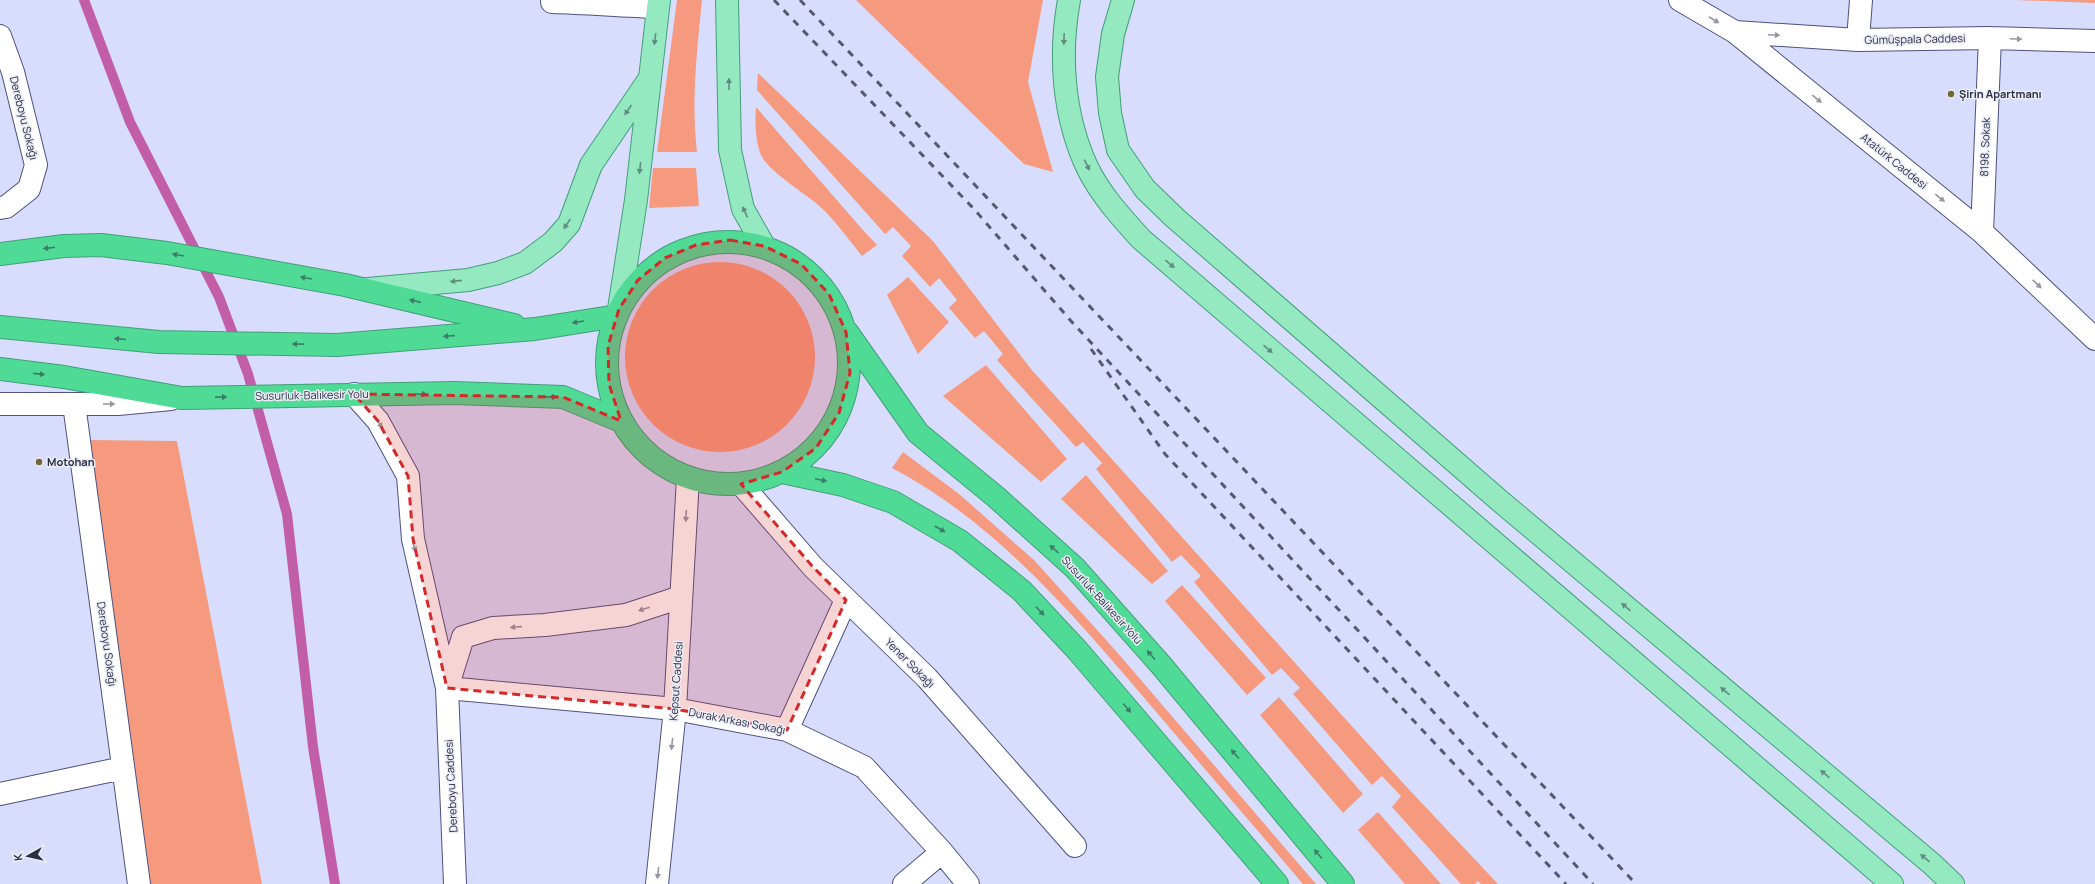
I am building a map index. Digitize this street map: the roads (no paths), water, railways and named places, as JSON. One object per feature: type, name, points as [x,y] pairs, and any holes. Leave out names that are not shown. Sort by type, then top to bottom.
[{"type":"highway","points":[[730,240],[764,246],[801,264],[829,294],[846,332],[850,373],[839,413],[816,448],[782,472],[762,480],[740,484],[714,484],[688,478],[661,464],[639,445],[621,421],[609,384],[608,346],[618,312],[638,280],[665,258],[696,245],[730,240]]},
{"type":"highway","points":[[0,254],[64,246],[101,245],[167,253],[354,287],[535,329]]},
{"type":"highway","points":[[2,325],[159,342],[337,345],[535,329],[618,312]]},
{"type":"highway","name":"Susurluk-Balıkesir Yolu","points":[[846,332],[918,433],[996,497],[1075,568],[1161,665],[1343,884]]},
{"type":"highway","name":"Susurluk-Balıkesir Yolu","points":[[0,369],[64,376],[182,398],[454,393],[563,397],[621,421]]},
{"type":"highway","points":[[782,472],[843,485],[893,502],[960,541],[1022,591],[1078,651],[1276,883]]},
{"type":"main road","points":[[728,0],[730,150],[743,209],[764,246]]},
{"type":"main road","points":[[1068,0],[1063,38],[1070,118],[1077,143],[1087,168],[1101,192],[1127,224],[1141,239],[1195,286],[1892,884]]},
{"type":"main road","points":[[1123,0],[1113,34],[1107,77],[1110,113],[1118,150],[1145,189],[1175,218],[1500,501],[1954,884]]},
{"type":"main road","points":[[618,312],[636,200],[659,3]]},
{"type":"main road","points":[[354,287],[468,280],[498,273],[525,263],[553,242],[569,224],[591,165],[650,78]]},
{"type":"street","points":[[552,0],[552,2],[596,3],[605,5],[659,3]]},
{"type":"street","name":"Atatürk Caddesi","points":[[1680,0],[1735,32],[1982,232],[2095,339]]},
{"type":"street","points":[[1858,40],[1861,0]]},
{"type":"street","name":"Gümüşpala Caddesi","points":[[1735,32],[1858,40],[1990,38],[2095,41]]},
{"type":"street","name":"Dereboyu Sokağı","points":[[0,36],[13,72],[36,165],[29,189],[6,207],[0,208]]},
{"type":"street","name":"8198. Sokak","points":[[1982,232],[1990,38]]},
{"type":"street","points":[[354,394],[378,421],[408,476],[413,539],[446,688]]},
{"type":"street","points":[[0,404],[118,404],[182,398]]},
{"type":"street","name":"Dereboyu Sokağı","points":[[74,404],[139,884]]},
{"type":"street","name":"Kepsut Caddesi","points":[[657,884],[675,709],[688,478]]},
{"type":"street","name":"Yener Sokağı","points":[[740,484],[813,567],[927,678],[1074,846]]},
{"type":"street","points":[[446,688],[463,638],[493,628],[545,625],[626,615],[681,597]]},
{"type":"street","points":[[787,730],[846,600]]},
{"type":"street","name":"Durak Arkası Sokağı","points":[[446,688],[675,709],[787,730],[864,767],[942,852],[968,884]]},
{"type":"street","name":"Dereboyu Caddesi","points":[[446,688],[455,884]]},
{"type":"street","points":[[0,794],[124,768]]},
{"type":"street","points":[[904,884],[942,852]]},
{"type":"waterway","points":[[84,0],[130,122],[219,297],[248,374],[287,514],[313,747],[335,884]]},
{"type":"railway","points":[[774,0],[974,209],[1071,321],[1593,884]]},
{"type":"railway","points":[[800,0],[1636,884]]},
{"type":"railway","points":[[1091,349],[1165,454],[1566,884]]},
{"type":"place","name":"Şirin Apartmanı","points":[[1951,94]]},
{"type":"place","name":"Motohan","points":[[39,462]]}]
